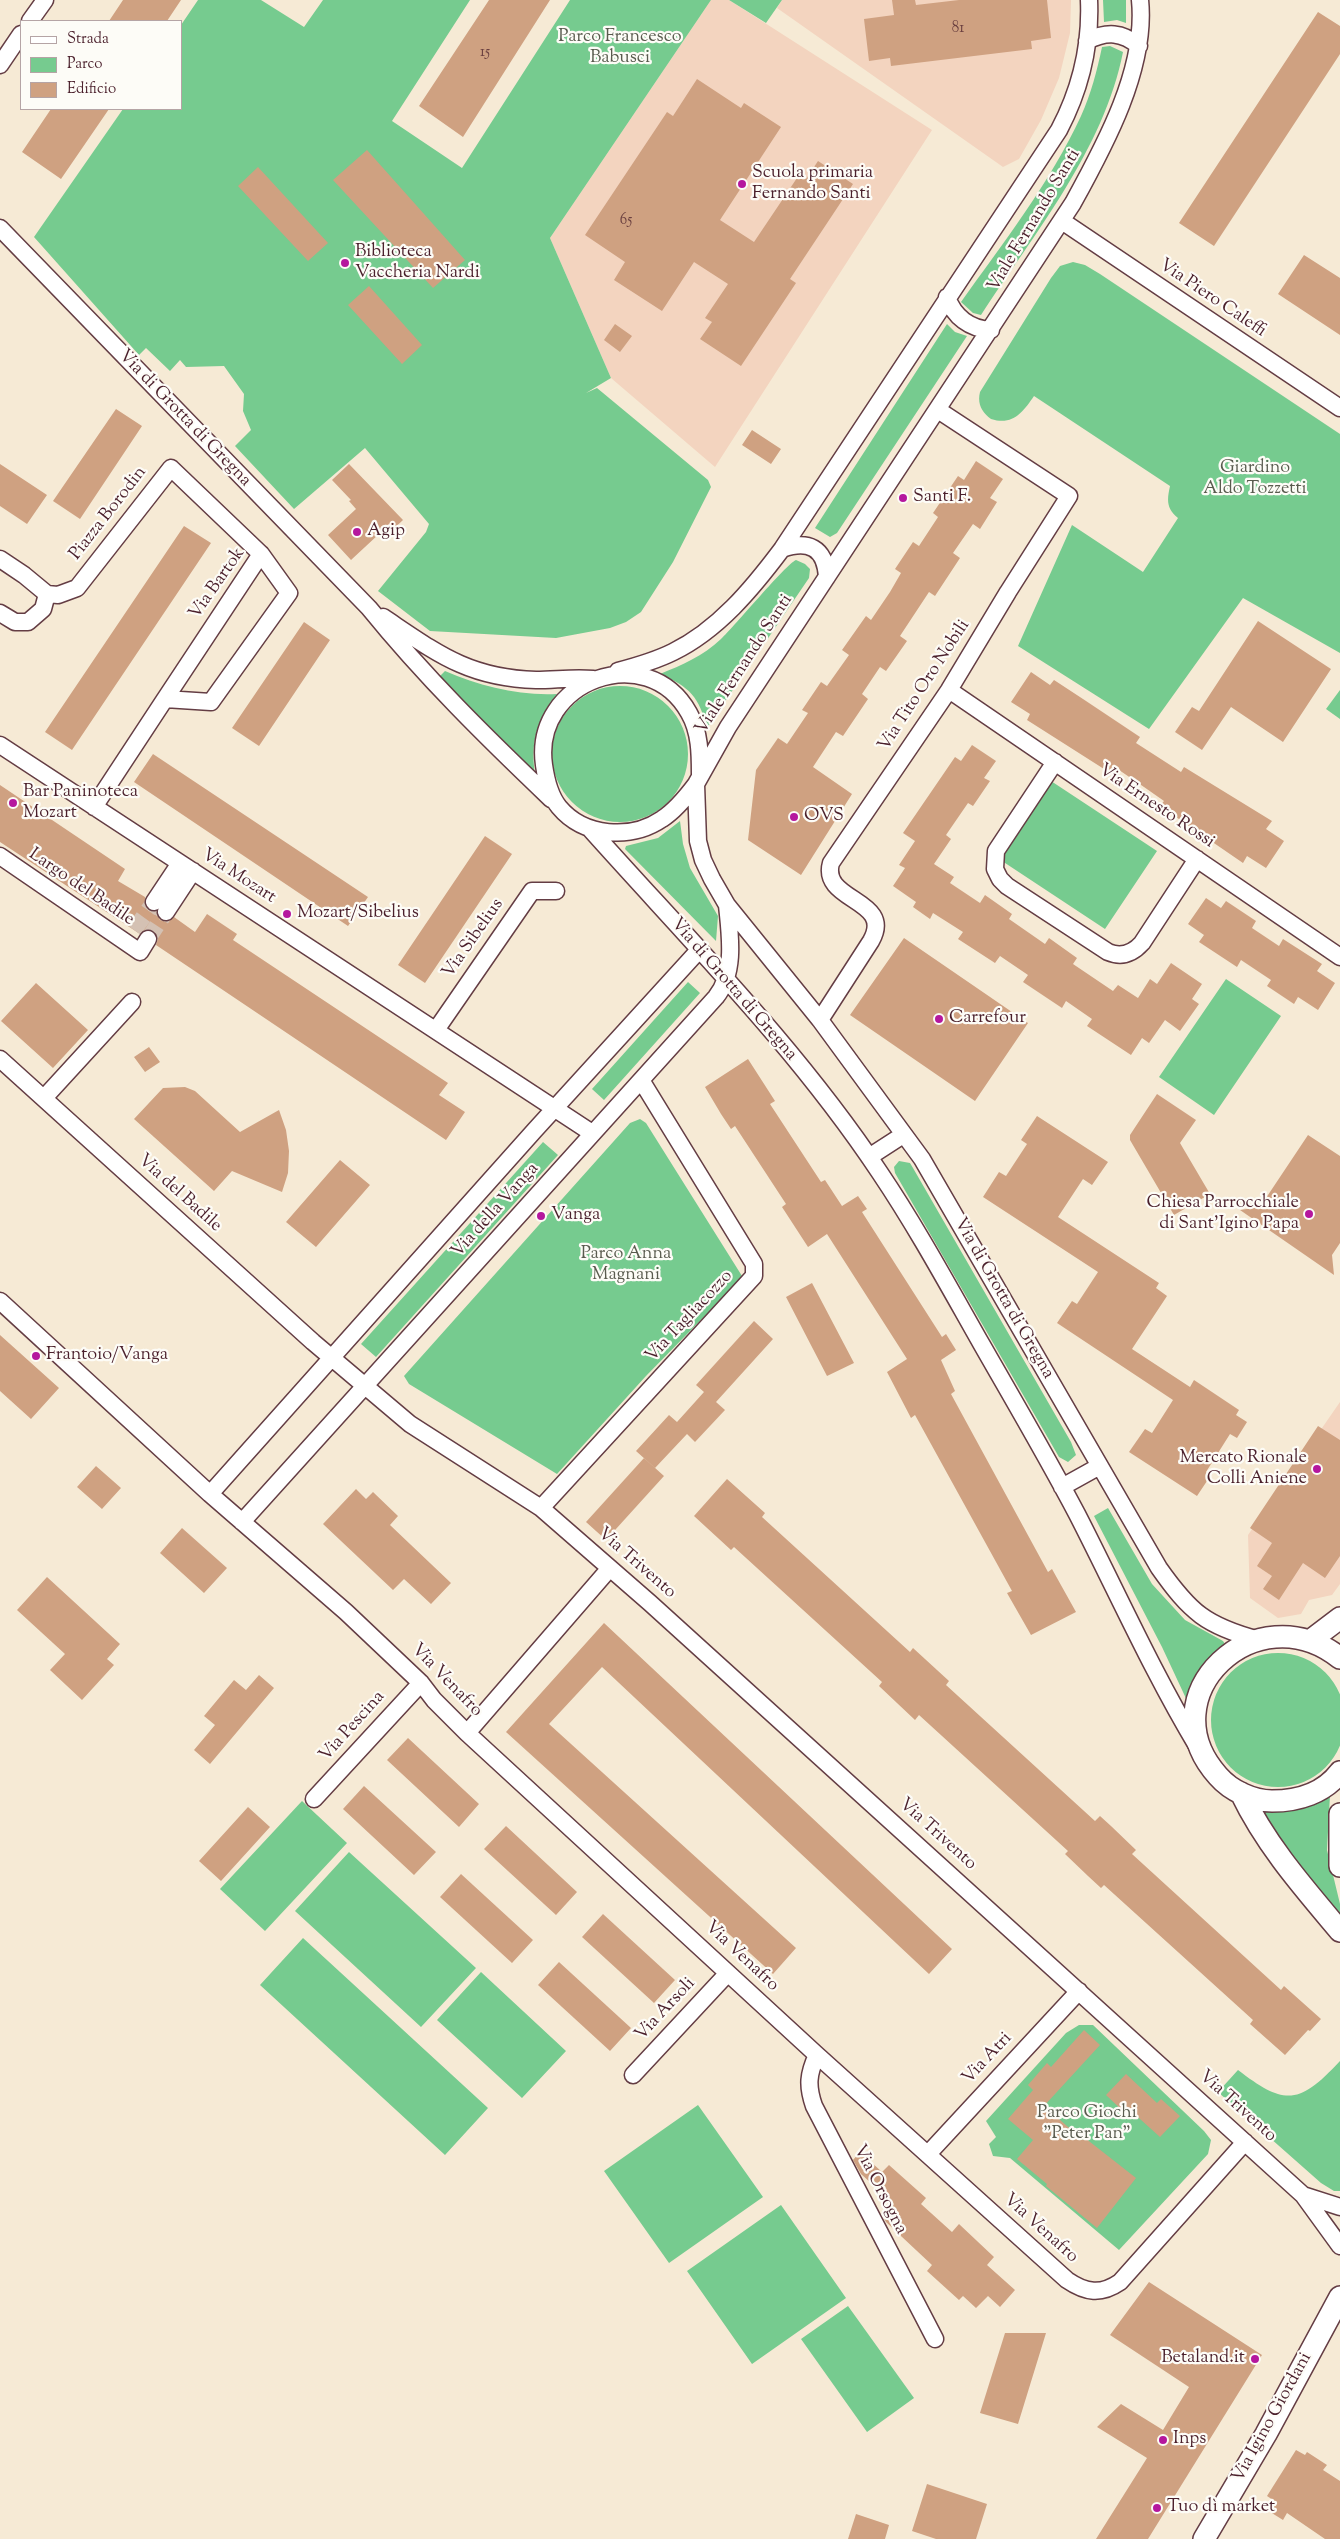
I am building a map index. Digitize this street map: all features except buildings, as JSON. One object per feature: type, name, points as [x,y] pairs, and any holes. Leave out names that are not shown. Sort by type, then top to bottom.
[{"type":"street","points":[[31,20],[44,0]]},
{"type":"street","name":"Viale Fernando Santi","points":[[599,677],[661,657],[696,638],[742,598],[782,549],[1059,130],[1077,88],[1088,41],[1089,0]]},
{"type":"street","name":"Viale Fernando Santi","points":[[698,779],[728,727],[1062,222],[1108,133],[1127,88],[1139,46],[1141,26],[1140,0]]},
{"type":"street","points":[[1088,41],[1112,33],[1123,36],[1139,46]]},
{"type":"street","points":[[0,65],[20,35]]},
{"type":"street","name":"Via Piero Caleffi","points":[[1062,222],[1340,408]]},
{"type":"street","name":"Via di Grotta di Gregna","points":[[0,228],[369,608],[415,664],[463,714],[555,802]]},
{"type":"street","points":[[947,297],[953,310],[963,321],[973,327],[991,330]]},
{"type":"street","name":"Via Tito Oro Nobili","points":[[820,1020],[871,941],[877,928],[876,921],[867,909],[841,891],[832,881],[830,875],[831,863],[949,690],[1069,496],[938,410]]},
{"type":"street","name":"Piazza Borodin","points":[[47,594],[58,595],[77,588],[171,468],[261,554]]},
{"type":"street","points":[[782,549],[798,545],[816,550],[825,563],[827,577]]},
{"type":"street","name":"Via Bartok","points":[[94,807],[165,699],[261,554],[289,593],[211,702],[165,699]]},
{"type":"street","points":[[0,559],[24,575],[47,594],[43,609],[28,622],[15,622],[0,613]]},
{"type":"street","name":"Via di Grotta di Gregna","points":[[369,608],[444,658],[468,668],[516,678],[599,677]]},
{"type":"street","points":[[624,674],[656,682],[673,693],[685,706],[700,748],[698,779],[670,813],[645,828],[617,833],[590,829],[572,820],[555,802],[543,761],[546,731],[562,702],[574,690],[599,677],[624,674]]},
{"type":"street","name":"Via Ernesto Rossi","points":[[949,690],[1340,957]]},
{"type":"street","name":"Via Mozart","points":[[0,745],[592,1133]]},
{"type":"street","points":[[1055,762],[996,851],[995,869],[1000,879],[1007,886],[1108,952],[1125,955],[1132,952],[1142,943],[1197,859]]},
{"type":"street","name":"Via di Grotta di Gregna","points":[[698,779],[700,850],[712,879],[727,905],[820,1020],[937,1182],[1098,1467],[1159,1568],[1188,1605],[1206,1621],[1259,1640]]},
{"type":"street","name":"Via di Grotta di Gregna","points":[[590,829],[726,977],[826,1099],[869,1157],[950,1290],[1062,1486],[1161,1683],[1208,1763],[1221,1779],[1241,1793],[1270,1801],[1300,1798],[1327,1785],[1340,1772]]},
{"type":"street","name":"Largo del Badile","points":[[0,856],[144,946]]},
{"type":"street","points":[[160,907],[187,867]]},
{"type":"street","name":"Via Sibelius","points":[[436,1030],[532,891],[556,891]]},
{"type":"street","name":"Via della Vanga","points":[[242,1522],[716,997],[726,977],[730,952],[727,905]]},
{"type":"street","name":"Via della Vanga","points":[[210,1494],[554,1108],[700,949]]},
{"type":"street","points":[[44,1098],[132,1002]]},
{"type":"street","name":"Via del Badile","points":[[0,1059],[332,1359],[401,1418],[492,1477]]},
{"type":"street","name":"Via Tagliacozzo","points":[[541,1508],[754,1276],[754,1264],[641,1080]]},
{"type":"street","points":[[869,1157],[903,1134]]},
{"type":"street","name":"Via Venafro","points":[[0,1301],[210,1494],[346,1612],[422,1683],[434,1700],[728,1973],[1067,2280],[1082,2289],[1098,2292],[1108,2290],[1120,2282],[1245,2142]]},
{"type":"street","points":[[1062,1486],[1098,1467]]},
{"type":"street","name":"Via Trivento","points":[[492,1477],[541,1508],[610,1568],[1079,1991],[1303,2195],[1340,2246]]},
{"type":"street","points":[[468,1732],[610,1568]]},
{"type":"street","points":[[1311,1640],[1340,1618]]},
{"type":"street","name":"Via di Grotta di Gregna","points":[[1208,1763],[1197,1734],[1195,1719],[1201,1689],[1219,1662],[1238,1648],[1259,1640],[1286,1636],[1311,1640],[1340,1658]]},
{"type":"street","name":"Via Pescina","points":[[314,1799],[422,1683]]},
{"type":"street","name":"Via di Grotta di Gregna","points":[[1241,1793],[1257,1824],[1275,1852],[1340,1931]]},
{"type":"street","points":[[1340,1814],[1340,1866]]},
{"type":"street","name":"Via Arsoli","points":[[633,2075],[728,1973]]},
{"type":"street","name":"Via Atri","points":[[928,2154],[1079,1991]]},
{"type":"street","name":"Via Orsogna","points":[[817,2055],[808,2075],[809,2092],[814,2106],[935,2339]]},
{"type":"street","name":"Via Trivento","points":[[1303,2195],[1340,2207]]},
{"type":"street","name":"Via Igino Giordani","points":[[1204,2539],[1266,2434],[1340,2297]]},
{"type":"shaded area","name":"Scuola primaria Fernando Santi","points":[[711,0],[729,0],[932,130],[715,467],[611,378],[550,238]]},
{"type":"shaded area","points":[[782,0],[1071,0],[1070,33],[1059,78],[1041,120],[1019,159],[1003,167],[777,8]]},
{"type":"shaded area","name":"Mercato Rionale Colli Aniene","points":[[1340,1402],[1340,1584],[1332,1595],[1309,1600],[1301,1614],[1278,1618],[1250,1598],[1248,1535]]},
{"type":"green space","name":"Parco Francesco Babusci","points":[[198,0],[261,0],[304,27],[323,0],[470,0],[392,121],[462,168],[570,0],[711,0],[550,238],[611,378],[586,393],[597,388],[708,480],[711,487],[673,562],[641,612],[626,622],[610,628],[556,638],[430,631],[378,591],[426,532],[429,524],[365,448],[294,509],[235,446],[251,430],[243,411],[244,394],[224,366],[186,367],[180,360],[170,371],[146,348],[139,355],[34,237],[122,110],[182,110],[182,24]]},
{"type":"green space","points":[[729,0],[782,0],[766,23]]},
{"type":"green space","points":[[1103,0],[1126,0],[1126,23],[1117,20],[1104,22]]},
{"type":"green space","points":[[1110,46],[1123,52],[1114,88],[1084,156],[1065,190],[981,315],[973,313],[961,302],[1025,212],[1069,141],[1085,108],[1102,47]]},
{"type":"green space","name":"Giardino Aldo Tozzetti","points":[[1073,262],[1085,265],[1100,274],[1340,434],[1340,653],[1243,598],[1149,729],[1018,646],[1072,525],[1143,572],[1178,518],[1171,511],[1168,504],[1170,486],[1034,396],[1017,416],[1005,421],[991,419],[981,407],[979,400],[980,392],[1051,278],[1060,266]]},
{"type":"green space","points":[[947,324],[955,332],[967,336],[837,533],[830,537],[815,528]]},
{"type":"green space","points":[[796,560],[805,564],[810,569],[809,578],[707,728],[701,708],[692,694],[679,684],[660,674],[692,659],[714,645],[782,572]]},
{"type":"green space","points":[[445,671],[472,681],[514,692],[557,694],[544,713],[534,742],[535,774],[441,679],[440,676]]},
{"type":"green space","points":[[620,686],[646,691],[658,697],[668,706],[677,716],[683,728],[688,754],[683,780],[677,792],[668,802],[658,811],[646,817],[620,822],[594,817],[582,811],[572,802],[563,792],[557,780],[552,754],[557,728],[563,716],[572,706],[582,697],[594,691]]},
{"type":"green space","points":[[1340,690],[1340,719],[1326,709]]},
{"type":"green space","points":[[1051,781],[1157,851],[1105,929],[999,859]]},
{"type":"green space","points":[[680,821],[683,844],[690,868],[718,916],[716,941],[625,849],[626,846],[658,838]]},
{"type":"green space","points":[[1226,979],[1281,1016],[1214,1115],[1159,1077]]},
{"type":"green space","points":[[688,982],[700,993],[604,1100],[592,1089]]},
{"type":"green space","name":"Parco Anna Magnani","points":[[640,1119],[646,1123],[742,1276],[646,1376],[557,1474],[409,1384],[404,1376],[630,1123]]},
{"type":"green space","points":[[543,1142],[558,1155],[376,1357],[361,1344]]},
{"type":"green space","points":[[899,1161],[910,1163],[1071,1442],[1076,1455],[1068,1462],[1059,1457],[895,1173],[894,1167]]},
{"type":"green space","points":[[1108,1508],[1152,1584],[1185,1620],[1223,1641],[1225,1644],[1213,1657],[1190,1707],[1162,1647],[1094,1516]]},
{"type":"green space","points":[[1278,1653],[1304,1658],[1326,1672],[1340,1694],[1340,1746],[1326,1768],[1304,1782],[1278,1787],[1252,1782],[1230,1768],[1216,1746],[1211,1720],[1216,1694],[1230,1672],[1252,1658]]},
{"type":"green space","points":[[1330,1795],[1327,1850],[1340,1904],[1340,1921],[1254,1810],[1294,1810]]},
{"type":"green space","points":[[302,1801],[347,1843],[265,1931],[220,1889]]},
{"type":"green space","points":[[349,1852],[476,1968],[421,2027],[295,1911]]},
{"type":"green space","points":[[303,1938],[488,2108],[445,2155],[260,1985]]},
{"type":"green space","points":[[481,1972],[566,2051],[522,2098],[437,2020]]},
{"type":"green space","name":"Parco Giochi \"Peter Pan\"","points":[[1079,2025],[1093,2025],[1204,2131],[1211,2140],[1208,2154],[1119,2250],[1010,2158],[993,2156],[989,2144],[996,2137],[986,2121],[1066,2033]]},
{"type":"green space","points":[[1340,2061],[1340,2191],[1334,2191],[1321,2183],[1218,2092],[1238,2070],[1268,2090],[1280,2095],[1291,2096],[1302,2093],[1313,2086]]},
{"type":"green space","points":[[698,2105],[763,2197],[669,2263],[604,2171]]},
{"type":"green space","points":[[781,2205],[846,2298],[752,2364],[687,2271]]},
{"type":"green space","points":[[848,2306],[914,2398],[867,2432],[801,2339]]},
{"type":"tunnel","points":[[134,930],[154,902]]},
{"type":"tunnel","points":[[148,939],[166,912]]},
{"type":"place","name":"Scuola primaria Fernando Santi","points":[[742,184]]},
{"type":"place","name":"Biblioteca Vaccheria Nardi","points":[[345,263]]},
{"type":"place","name":"Santi F.","points":[[903,498]]},
{"type":"place","name":"Agip","points":[[357,532]]},
{"type":"place","name":"Bar Paninoteca Mozart","points":[[13,803]]},
{"type":"place","name":"OVS","points":[[794,817]]},
{"type":"place","name":"Mozart/Sibelius","points":[[287,914]]},
{"type":"place","name":"Carrefour","points":[[939,1019]]},
{"type":"place","name":"Chiesa Parrocchiale di Sant'Igino Papa","points":[[1309,1214]]},
{"type":"place","name":"Vanga","points":[[541,1216]]},
{"type":"place","name":"Frantoio/Vanga","points":[[36,1356]]},
{"type":"place","name":"Mercato Rionale Colli Aniene","points":[[1317,1469]]},
{"type":"place","name":"Betaland.it","points":[[1255,2359]]},
{"type":"place","name":"Inps","points":[[1163,2440]]},
{"type":"place","name":"Tuo dì market","points":[[1157,2508]]}]
